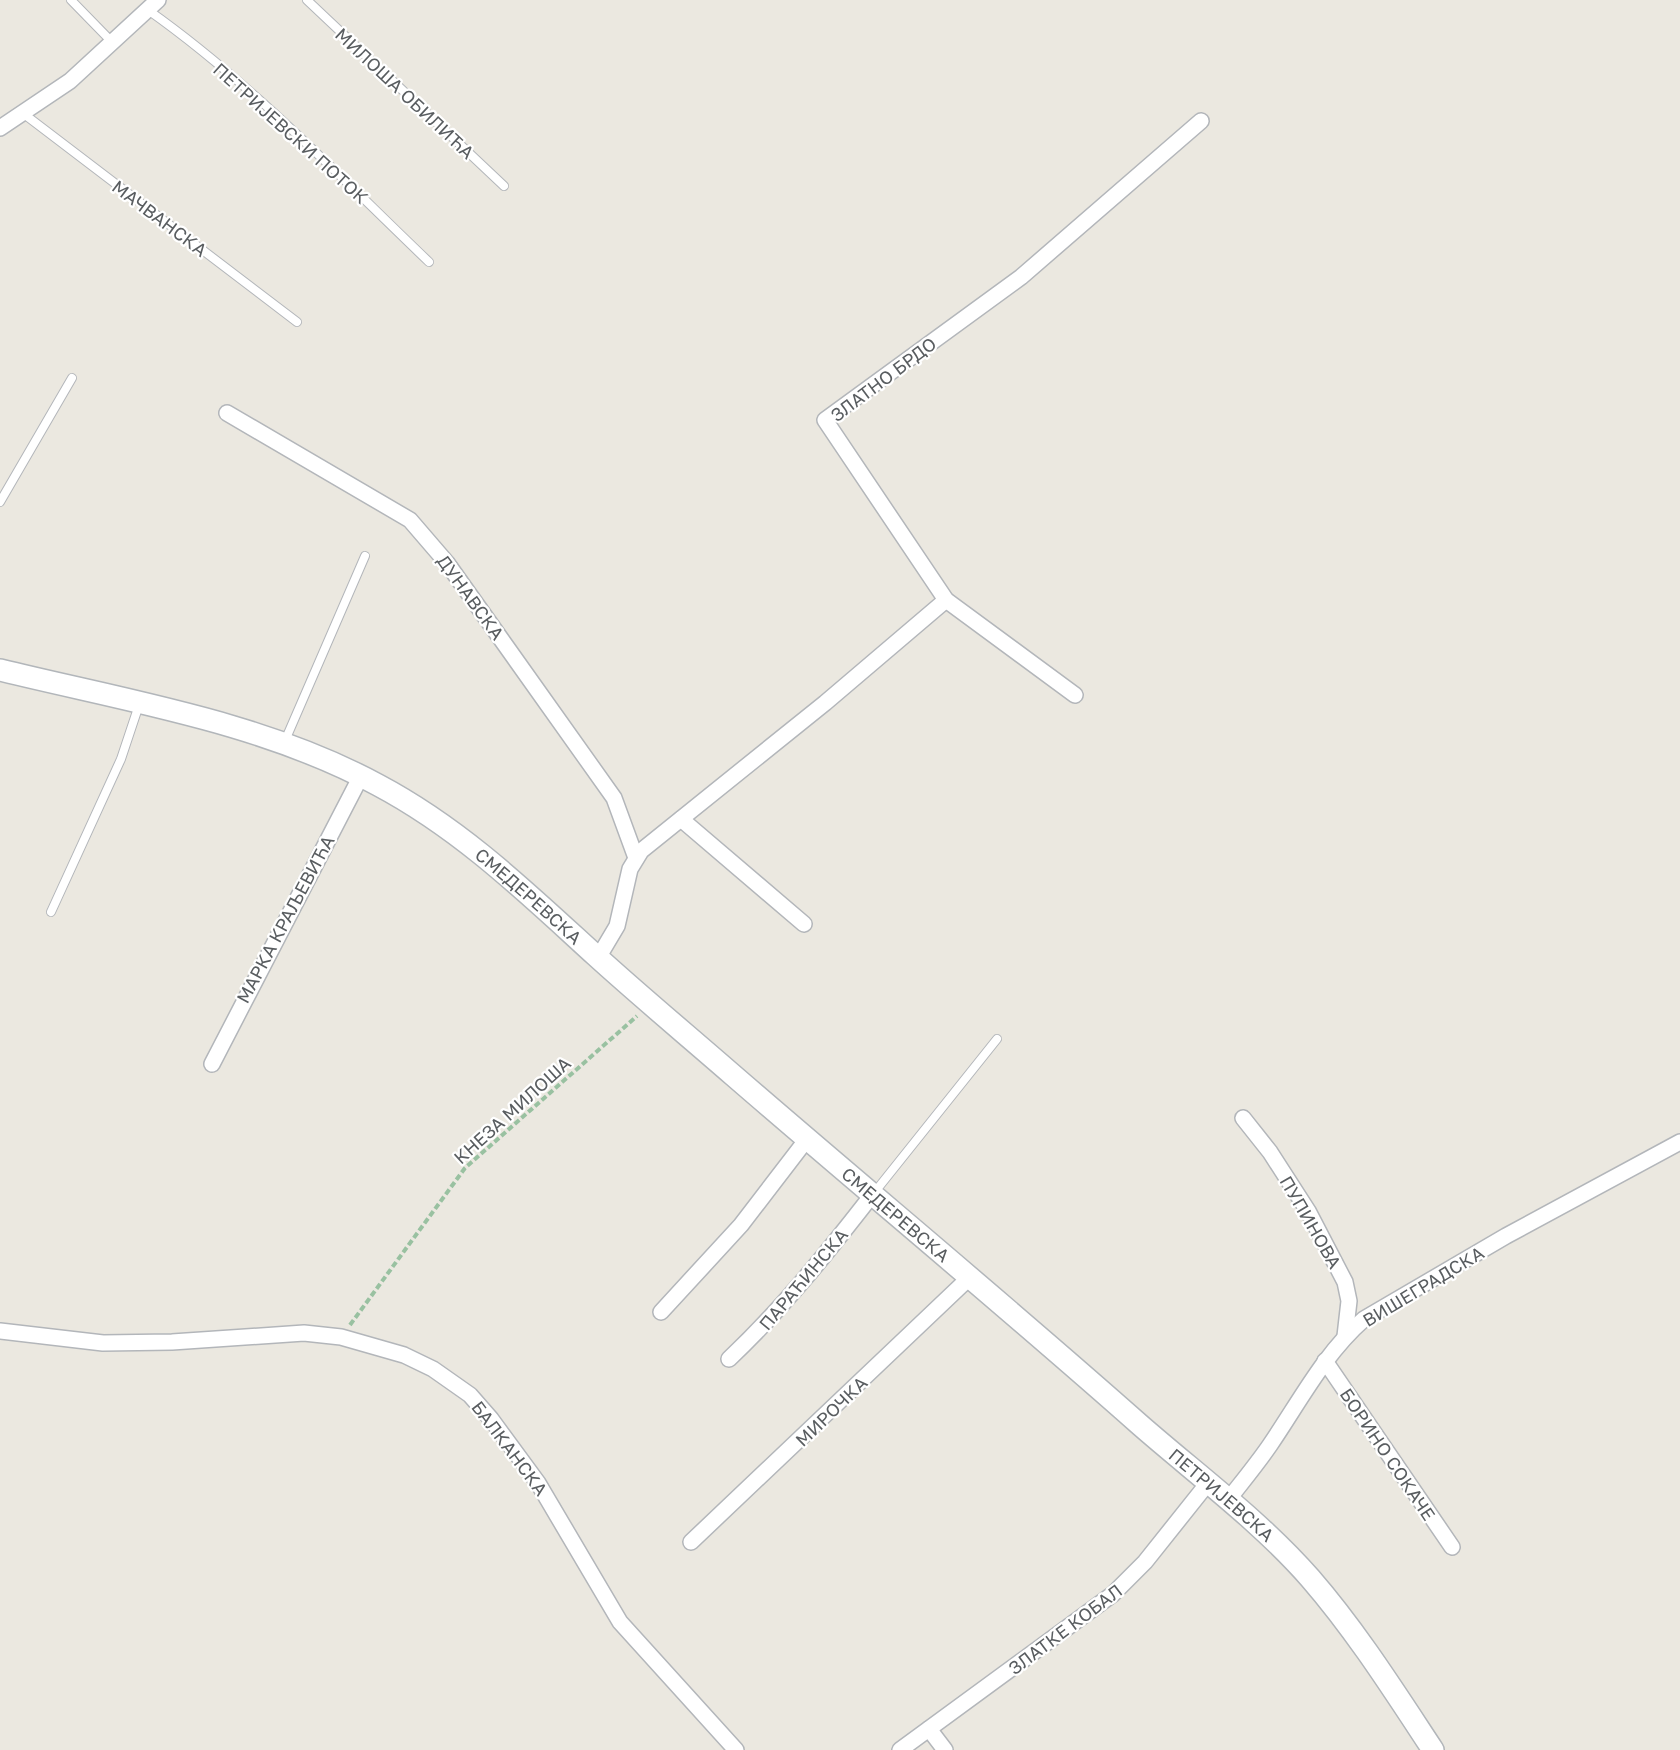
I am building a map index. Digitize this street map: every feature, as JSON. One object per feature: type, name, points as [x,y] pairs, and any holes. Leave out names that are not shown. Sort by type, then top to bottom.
[{"type":"main road","name":"СМЕДЕРЕВСКА","points":[[0,670],[139,703],[284,744],[361,776],[426,813],[472,845],[514,880],[598,958],[969,1278]]},
{"type":"main road","name":"ПЕТРИЈЕВСКА","points":[[969,1278],[1228,1500],[1294,1561],[1348,1623],[1433,1750]]},
{"type":"street","points":[[0,128],[70,81],[111,41],[153,5]]},
{"type":"street","name":"ЗЛАТНО БРДО","points":[[1075,695],[946,600],[825,420],[1022,277],[1201,121]]},
{"type":"street","name":"ДУНАВСКА","points":[[227,413],[410,520],[447,563],[614,798],[636,858]]},
{"type":"street","points":[[598,958],[617,926],[630,869],[636,858],[659,835],[946,600]]},
{"type":"street","name":"МАРКА КРАЉЕВИЋА","points":[[212,1064],[361,776]]},
{"type":"street","points":[[681,819],[804,924]]},
{"type":"street","name":"ПУПИНОВА","points":[[1243,1118],[1270,1152],[1308,1211],[1345,1282],[1348,1301],[1345,1336]]},
{"type":"street","points":[[661,1312],[741,1226],[807,1138]]},
{"type":"street","name":"ВИШЕГРАДСКА","points":[[1228,1500],[1270,1445],[1325,1361],[1345,1336],[1364,1319],[1486,1247],[1680,1142]]},
{"type":"street","name":"ПАРАЋИНСКА","points":[[729,1359],[761,1329],[807,1278],[872,1195]]},
{"type":"street","name":"МИРОЧКА","points":[[691,1542],[969,1278]]},
{"type":"street","name":"БАЛКАНСКА","points":[[0,1331],[104,1343],[172,1342],[304,1333],[340,1337],[404,1355],[434,1369],[470,1395],[538,1483],[620,1622],[736,1750]]},
{"type":"street","name":"БОРИНО СОКАЧЕ","points":[[1325,1361],[1452,1547]]},
{"type":"street","name":"ЗЛАТКЕ КОБАЛ","points":[[900,1750],[1113,1594],[1145,1562],[1208,1483]]},
{"type":"street","points":[[929,1729],[945,1750]]},
{"type":"lane","points":[[71,0],[111,41]]},
{"type":"lane","name":"МИЛОША ОБИЛИЋА","points":[[307,0],[504,186]]},
{"type":"lane","name":"ПЕТРИЈЕВСКИ ПОТОК","points":[[153,5],[175,29],[248,91],[429,262]]},
{"type":"lane","name":"МАЧВАНСКА","points":[[24,114],[297,322]]},
{"type":"lane","points":[[0,502],[72,378]]},
{"type":"lane","points":[[284,744],[365,556]]},
{"type":"lane","points":[[51,912],[121,759],[139,703]]},
{"type":"lane","points":[[872,1195],[997,1039]]},
{"type":"path","name":"КНЕЗА МИЛОША","points":[[340,1337],[465,1168],[651,1003]]}]
